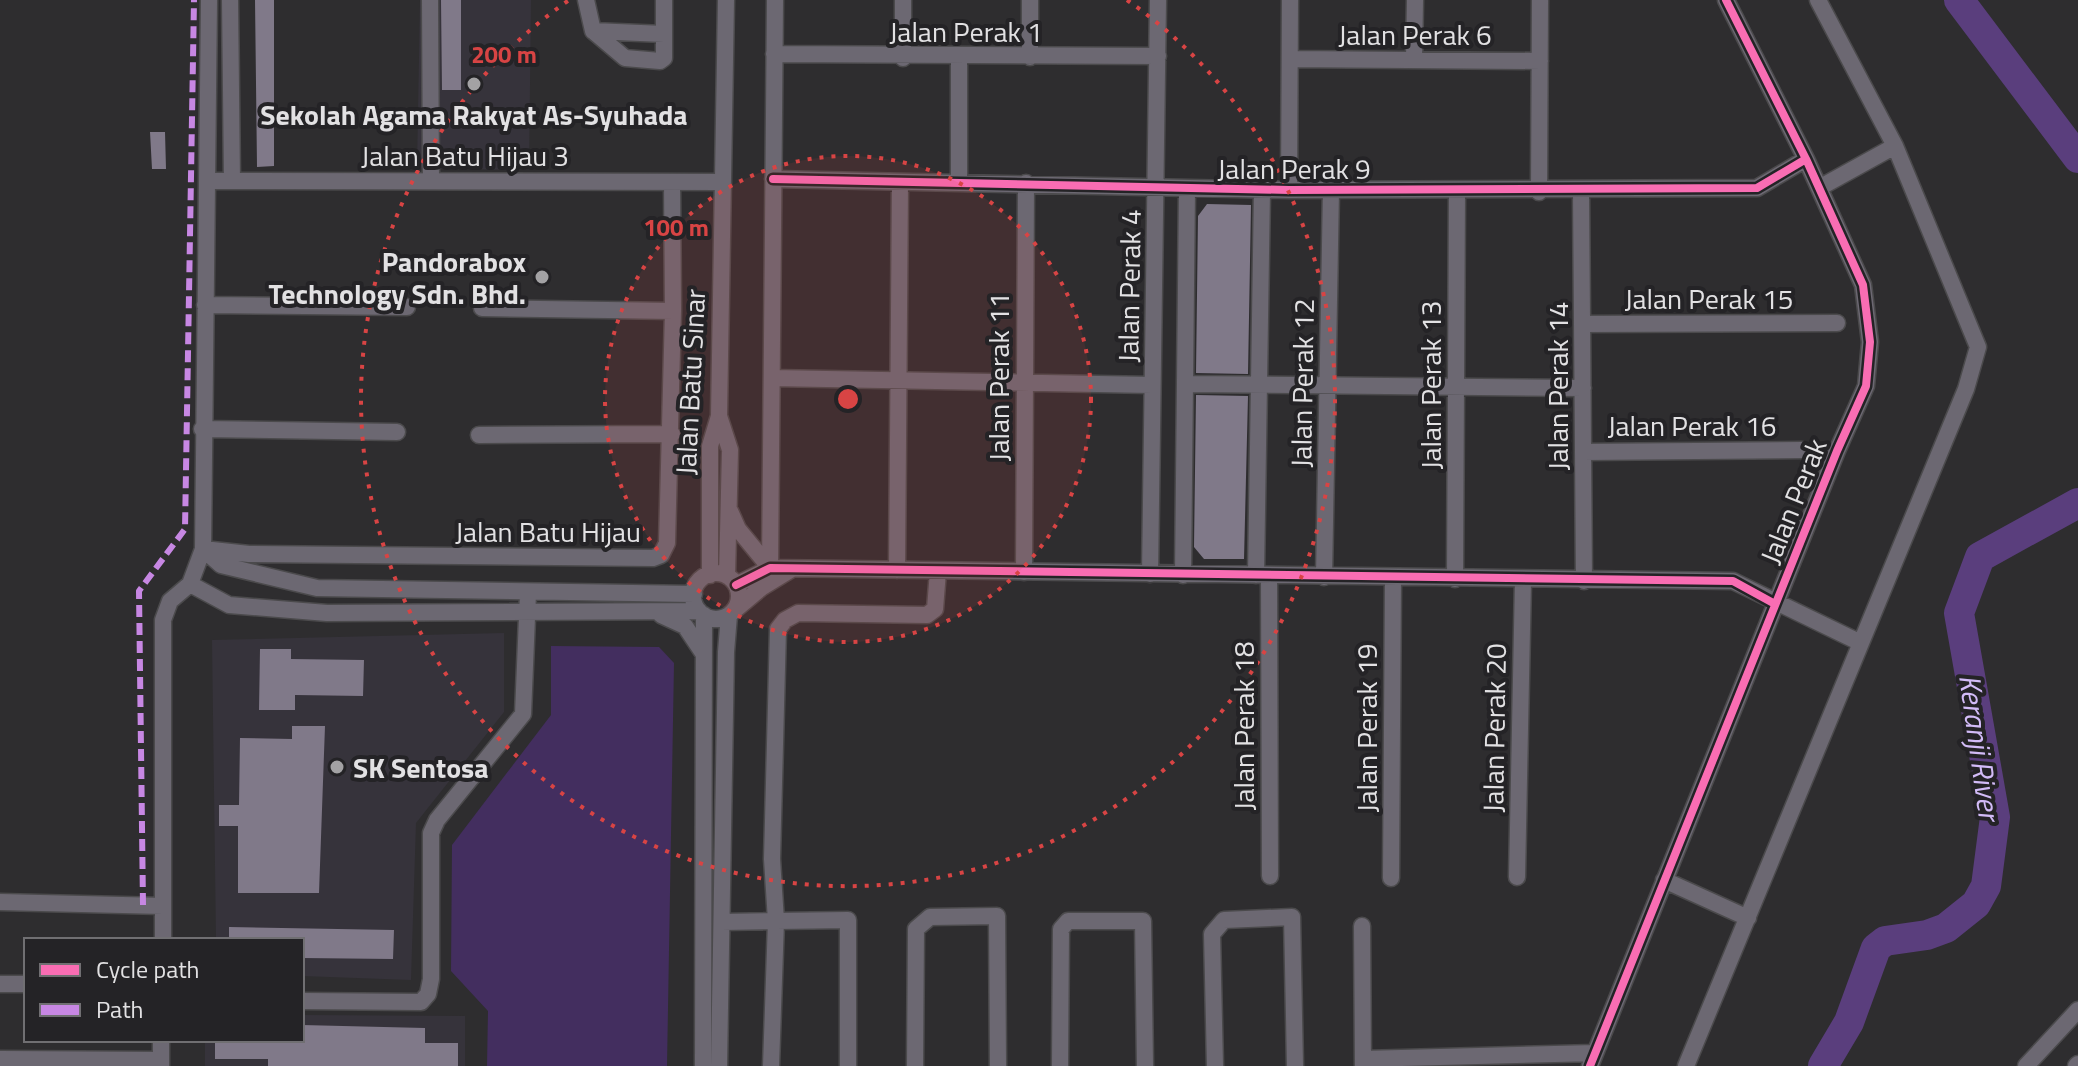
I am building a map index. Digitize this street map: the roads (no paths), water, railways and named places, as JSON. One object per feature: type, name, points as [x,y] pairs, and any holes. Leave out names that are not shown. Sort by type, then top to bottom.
[{"type":"street","points":[[163,938],[163,620],[170,601],[190,584],[203,549],[209,0]]},
{"type":"street","points":[[230,0],[232,181]]},
{"type":"street","points":[[430,0],[431,179]]},
{"type":"street","points":[[586,0],[593,31],[625,58],[658,62],[664,58],[664,0]]},
{"type":"street","name":"Jalan Batu Sinar","points":[[724,579],[710,552],[710,446],[719,416],[726,0]]},
{"type":"street","points":[[770,568],[775,0]]},
{"type":"street","points":[[903,0],[903,58]]},
{"type":"street","points":[[1030,0],[1030,57]]},
{"type":"street","name":"Jalan Perak 4","points":[[1150,574],[1158,0]]},
{"type":"street","points":[[1289,190],[1290,0]]},
{"type":"street","points":[[1414,60],[1415,0]]},
{"type":"street","points":[[1539,192],[1540,0]]},
{"type":"street","name":"Jalan Perak","points":[[1593,1060],[1775,604],[1866,386],[1870,342],[1863,285],[1806,159],[1726,0]]},
{"type":"street","points":[[1686,1066],[1966,389],[1978,347],[1895,146],[1818,0]]},
{"type":"street","points":[[593,31],[664,34]]},
{"type":"street","name":"Jalan Perak 1","points":[[774,54],[903,58],[1158,56]]},
{"type":"street","points":[[959,57],[959,183]]},
{"type":"street","name":"Jalan Perak 6","points":[[1290,59],[1540,61]]},
{"type":"street","points":[[1819,188],[1895,146]]},
{"type":"street","name":"Jalan Perak 9","points":[[773,179],[1262,190],[1539,192],[1757,188],[1806,159]]},
{"type":"street","name":"Jalan Batu Hijau 3","points":[[208,181],[431,179],[723,182]]},
{"type":"street","name":"Jalan Batu Hijau","points":[[203,549],[249,554],[653,558],[661,555],[667,543],[672,434],[672,182]]},
{"type":"street","points":[[897,570],[900,182]]},
{"type":"street","name":"Jalan Perak 11","points":[[1024,572],[1026,183]]},
{"type":"street","name":"Jalan Perak 4","points":[[1183,575],[1187,189]]},
{"type":"street","name":"Jalan Perak 18","points":[[1262,190],[1258,384],[1270,876]]},
{"type":"street","name":"Jalan Perak 12","points":[[1324,577],[1331,190]]},
{"type":"street","name":"Jalan Perak 13","points":[[1455,579],[1457,191]]},
{"type":"street","name":"Jalan Perak 14","points":[[1581,191],[1584,581]]},
{"type":"street","points":[[205,305],[407,307]]},
{"type":"street","points":[[482,308],[673,311]]},
{"type":"street","name":"Jalan Perak 15","points":[[1582,324],[1837,323]]},
{"type":"street","points":[[772,378],[1152,385]]},
{"type":"street","points":[[1186,384],[1583,388]]},
{"type":"street","points":[[719,416],[730,450],[724,579],[739,598],[732,613],[726,652],[719,1066]]},
{"type":"street","points":[[202,429],[397,432]]},
{"type":"street","points":[[479,435],[672,434]]},
{"type":"street","name":"Jalan Perak 16","points":[[1583,452],[1802,450]]},
{"type":"street","points":[[728,508],[738,529],[770,568]]},
{"type":"street","points":[[203,549],[221,565],[317,588],[661,594],[699,607],[717,619],[732,613],[761,588],[793,568]]},
{"type":"street","points":[[661,594],[696,574],[710,552]]},
{"type":"street","points":[[703,1066],[705,659],[699,607],[701,580],[724,579],[770,568],[793,568],[1733,581],[1861,643]]},
{"type":"street","points":[[771,1066],[776,921],[772,859],[778,629],[785,620],[798,613],[927,615],[935,609],[938,571]]},
{"type":"street","name":"Jalan Perak 19","points":[[1391,878],[1393,578]]},
{"type":"street","name":"Jalan Perak 20","points":[[1517,877],[1523,580]]},
{"type":"street","points":[[190,584],[229,605],[327,613],[651,614],[699,607]]},
{"type":"street","points":[[304,1001],[421,1002],[428,994],[431,979],[431,833],[437,820],[523,714],[528,593]]},
{"type":"street","points":[[651,614],[670,617],[685,626],[700,645],[705,659]]},
{"type":"street","points":[[1664,880],[1748,918]]},
{"type":"street","points":[[0,902],[163,906]]},
{"type":"street","points":[[915,1066],[916,929],[930,917],[997,916],[998,1066]]},
{"type":"street","points":[[1215,1066],[1212,934],[1216,925],[1224,920],[1292,917],[1295,1066]]},
{"type":"street","points":[[722,922],[848,920],[848,1066]]},
{"type":"street","points":[[1060,1066],[1061,929],[1068,921],[1143,921],[1145,1066]]},
{"type":"street","points":[[1362,926],[1363,1063],[1593,1060]]},
{"type":"street","points":[[0,984],[24,984]]},
{"type":"street","points":[[2026,1066],[2078,1010]]},
{"type":"street","points":[[0,1059],[161,1063],[161,1042]]},
{"type":"waterway","name":"Keranji River","points":[[1959,0],[2078,158]]},
{"type":"waterway","name":"Keranji River","points":[[1823,1066],[1849,1022],[1876,948],[1885,941],[1927,935],[1946,928],[1976,904],[1986,886],[1995,817],[1959,613],[1980,557],[2078,503]]},
{"type":"place","name":"Sekolah Agama Rakyat As-Syuhada","points":[[474,84]]},
{"type":"place","name":"Pandorabox Technology Sdn. Bhd.","points":[[542,277]]},
{"type":"place","name":"SK Sentosa","points":[[337,767]]}]
